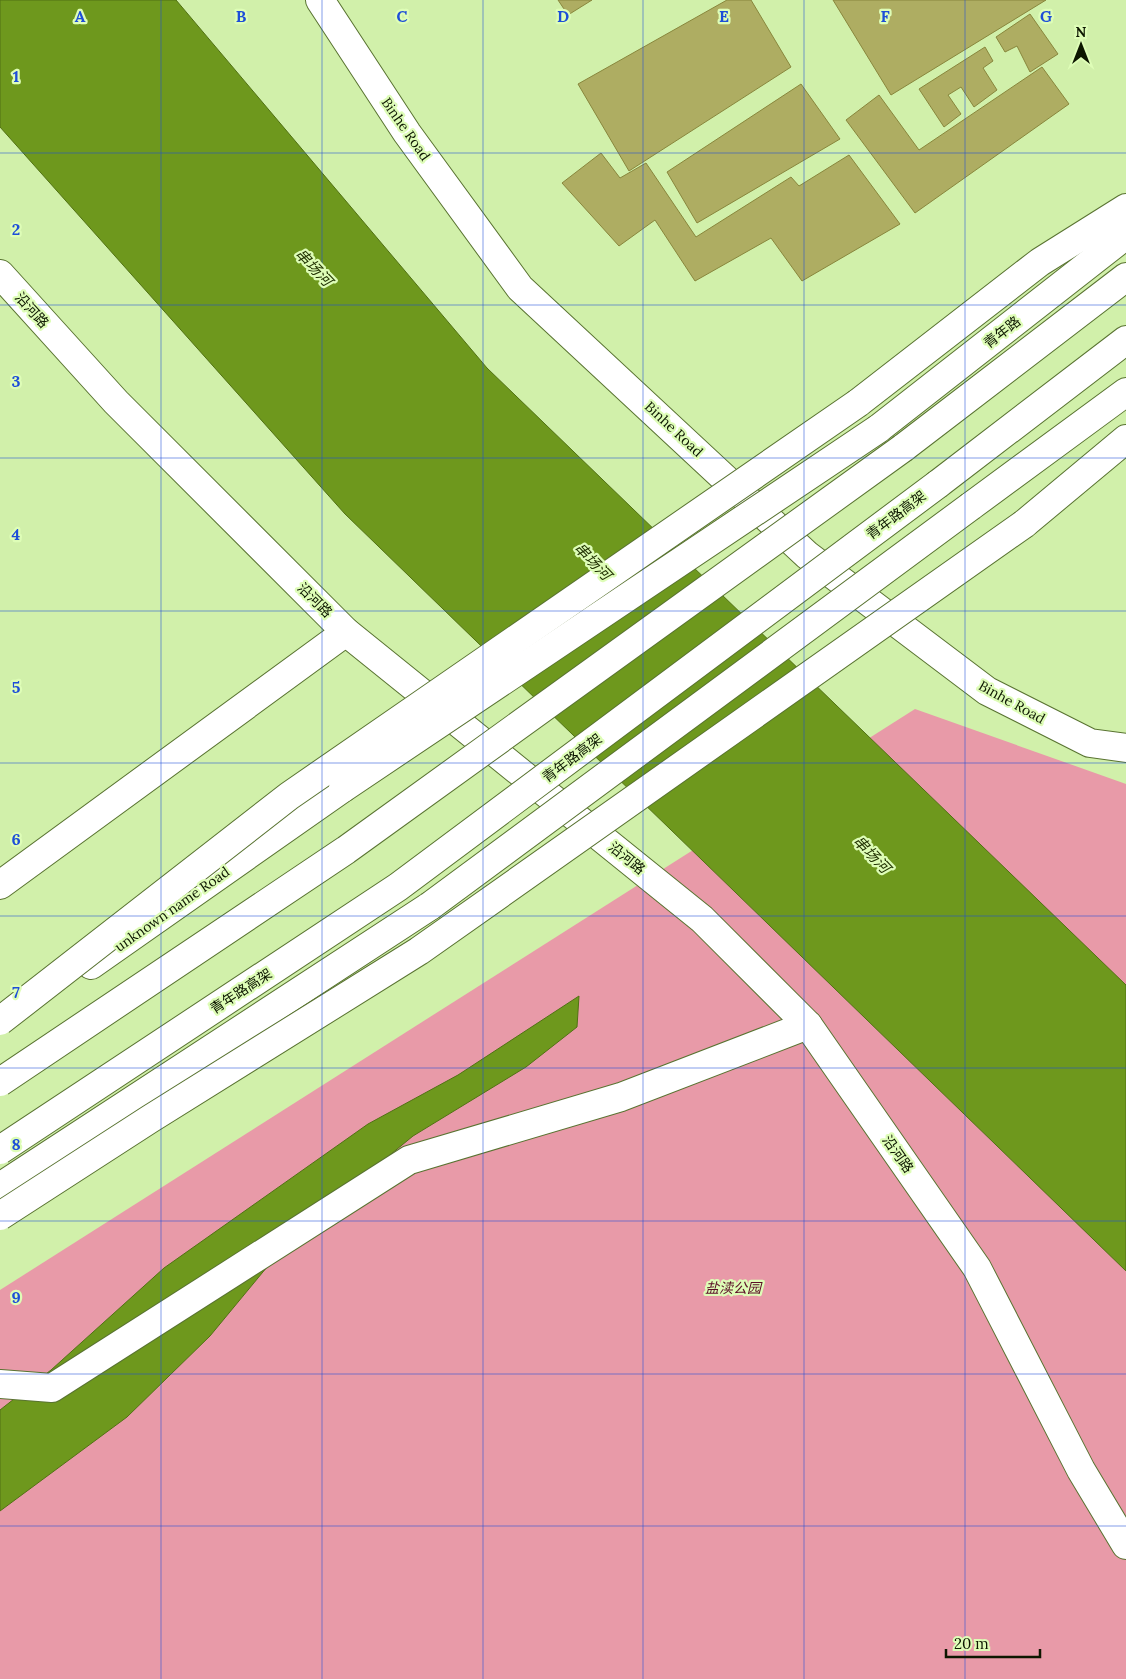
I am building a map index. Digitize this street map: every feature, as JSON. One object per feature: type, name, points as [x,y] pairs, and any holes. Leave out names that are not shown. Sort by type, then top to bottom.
[{"type":"main road","name":"Binhe Road","points":[[320,0],[407,132],[520,288],[807,555],[987,691],[1090,743],[1126,748]]},
{"type":"main road","points":[[0,1021],[289,796],[858,403],[1040,262],[1126,208]]},
{"type":"main road","name":"青年路","points":[[343,788],[878,429],[1126,235]]},
{"type":"main road","name":"沿河路","points":[[0,274],[116,402],[346,632],[702,918],[808,1025],[977,1268],[1081,1470],[1126,1545]]},
{"type":"main road","points":[[0,1082],[354,844],[903,448],[1126,277]]},
{"type":"main road","name":"青年路高架","points":[[0,1150],[398,887],[1126,340]]},
{"type":"main road","points":[[0,1187],[430,906],[1126,392]]},
{"type":"main road","points":[[0,1216],[150,1119],[419,952],[1024,524],[1126,439]]},
{"type":"main road","points":[[0,885],[346,632]]},
{"type":"main road","name":"unknown name Road","points":[[0,1029],[343,788]]},
{"type":"main road","points":[[0,1384],[52,1388],[409,1160],[621,1097],[808,1025]]},
{"type":"green space","name":"盐渎公园","points":[[915,709],[1126,784],[1126,1679],[0,1679],[0,1290]]},
{"type":"water","name":"串场河","points":[[0,0],[176,0],[487,368],[1126,985],[1126,1271],[345,514],[0,127]]},
{"type":"water","points":[[579,996],[577,1027],[526,1067],[413,1136],[296,1232],[210,1336],[127,1417],[0,1511],[0,1410],[51,1370],[164,1268],[368,1124],[458,1075]]},
{"type":"building","points":[[558,0],[592,0],[568,15]]},
{"type":"building","points":[[727,0],[751,0],[791,67],[629,171],[578,84]]},
{"type":"building","points":[[833,0],[1046,0],[891,95]]},
{"type":"building","points":[[1030,14],[1058,54],[1030,72],[1017,46],[1005,52],[996,37]]},
{"type":"building","points":[[985,47],[993,61],[983,68],[997,90],[974,107],[961,87],[948,95],[961,114],[944,127],[919,89]]},
{"type":"building","points":[[1042,67],[1069,104],[915,213],[846,120],[879,95],[919,150]]},
{"type":"building","points":[[801,84],[840,139],[697,223],[667,172]]},
{"type":"building","points":[[601,153],[620,178],[646,163],[696,237],[791,177],[799,186],[849,155],[900,224],[802,281],[771,238],[695,281],[655,220],[619,246],[562,183]]}]
